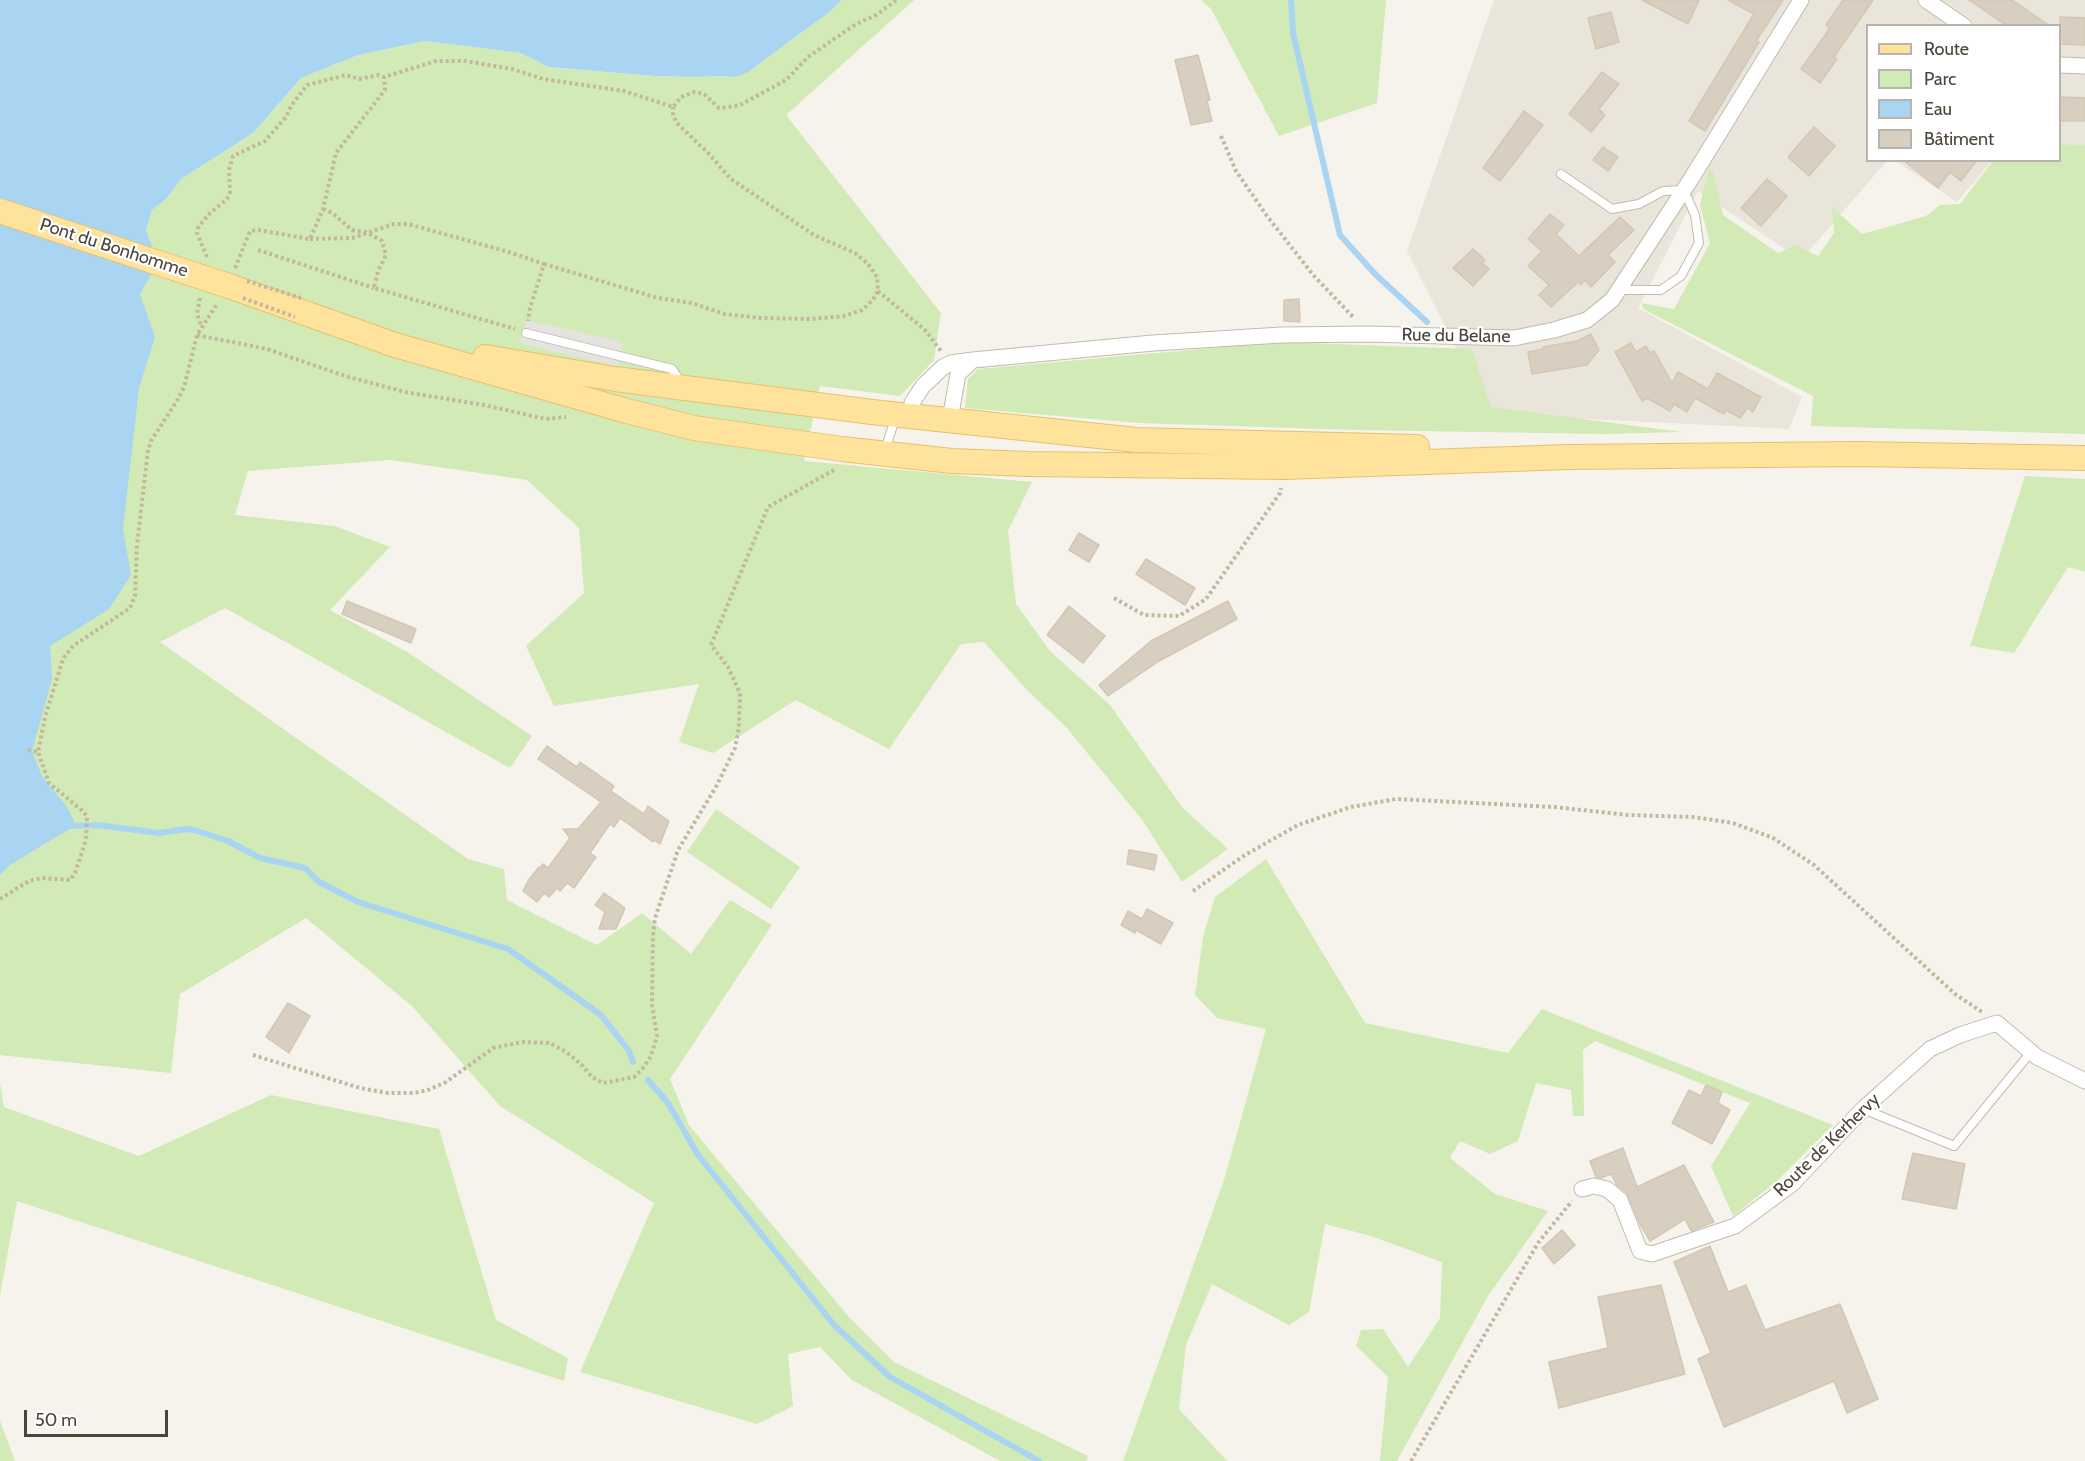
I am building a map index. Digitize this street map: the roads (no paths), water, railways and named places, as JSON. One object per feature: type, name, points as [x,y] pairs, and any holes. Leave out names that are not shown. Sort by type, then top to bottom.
[{"type":"main road","name":"Pont du Bonhomme","points":[[0,211],[229,286]]},
{"type":"main road","points":[[229,286],[482,357],[615,379],[905,409],[1147,440],[1428,448],[1948,445],[2085,457]]},
{"type":"main road","points":[[229,286],[395,345],[694,428],[883,454],[952,461],[1028,464],[1284,466],[1569,458],[1857,454],[2085,457]]},
{"type":"street","name":"Rue du Belane","points":[[905,409],[943,367],[951,363],[973,360],[1246,337],[1369,334],[1514,338],[1554,330],[1587,320],[1612,300],[1619,290],[1684,190],[1801,0]]},
{"type":"street","points":[[1926,0],[1961,24]]},
{"type":"street","points":[[2061,65],[2085,66]]},
{"type":"street","points":[[952,408],[958,374],[973,360]]},
{"type":"street","name":"Route de Kerhervy","points":[[1582,1189],[1594,1186],[1607,1189],[1620,1200],[1640,1251],[1652,1254],[1735,1226],[1792,1184],[1863,1109],[1930,1048],[1997,1023],[2031,1052]]},
{"type":"street","points":[[2031,1052],[2085,1081]]},
{"type":"lane","points":[[1561,174],[1612,209],[1639,204],[1663,191],[1684,190],[1695,215],[1699,243],[1681,276],[1661,290],[1619,290]]},
{"type":"lane","points":[[526,333],[672,369],[683,387]]},
{"type":"lane","points":[[883,454],[905,409]]},
{"type":"lane","points":[[1863,1109],[1954,1146],[2031,1052]]},
{"type":"water","points":[[0,0],[842,0],[827,14],[748,72],[736,77],[654,76],[549,67],[521,53],[425,41],[358,55],[301,78],[253,133],[181,179],[166,199],[152,210],[146,230],[152,246],[153,271],[140,294],[155,337],[139,388],[123,529],[131,575],[109,609],[50,646],[52,679],[32,751],[42,776],[67,807],[76,825],[10,865],[0,875]]},
{"type":"waterway","points":[[1291,0],[1293,33],[1340,235],[1375,274],[1427,322]]},
{"type":"waterway","points":[[70,826],[98,825],[159,833],[194,830],[228,841],[260,858],[305,868],[319,882],[358,902],[508,949],[601,1015],[629,1051],[633,1062]]},
{"type":"waterway","points":[[648,1080],[668,1103],[698,1155],[834,1325],[890,1377],[1039,1461]]}]
